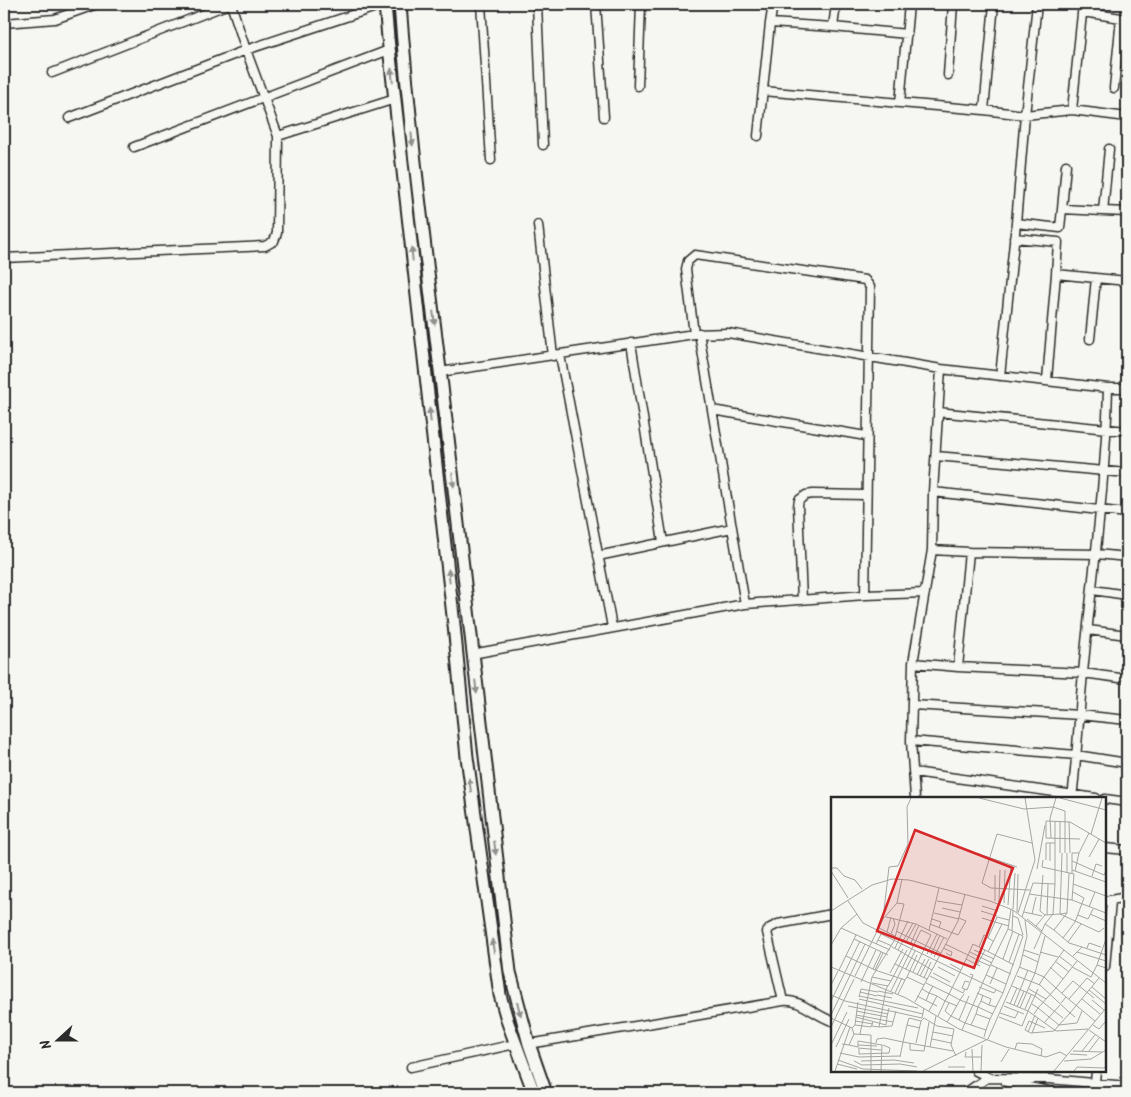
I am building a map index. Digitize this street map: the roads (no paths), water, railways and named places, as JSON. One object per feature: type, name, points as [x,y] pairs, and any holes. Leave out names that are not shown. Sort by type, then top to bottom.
[{"type":"street","points":[[4,24],[55,19],[97,4]]},
{"type":"street","points":[[4,258],[265,246],[274,242],[277,233],[278,136],[230,4],[52,73]]},
{"type":"street","points":[[70,118],[246,50],[385,4],[454,625],[466,756],[500,994],[515,1044],[534,1093]]},
{"type":"street","points":[[400,4],[407,96],[510,972],[529,1044],[546,1093]]},
{"type":"street","points":[[482,4],[490,160]]},
{"type":"street","points":[[537,4],[543,145]]},
{"type":"street","points":[[596,4],[604,117]]},
{"type":"street","points":[[638,86],[641,4]]},
{"type":"street","points":[[758,136],[773,4]]},
{"type":"street","points":[[833,27],[836,4]]},
{"type":"street","points":[[900,102],[910,4]]},
{"type":"street","points":[[948,74],[952,4]]},
{"type":"street","points":[[984,110],[994,4]]},
{"type":"street","points":[[1000,376],[1036,4]]},
{"type":"street","points":[[1072,110],[1083,8],[1124,18],[1114,88]]},
{"type":"street","points":[[770,23],[908,34]]},
{"type":"street","points":[[134,147],[389,50]]},
{"type":"street","points":[[763,90],[1025,115],[1072,110],[1127,117]]},
{"type":"street","points":[[278,136],[395,99]]},
{"type":"street","points":[[1103,211],[1109,149]]},
{"type":"street","points":[[1016,223],[1060,228],[1066,165]]},
{"type":"street","points":[[1062,209],[1127,212]]},
{"type":"street","points":[[538,225],[556,356],[612,627]]},
{"type":"street","points":[[1014,238],[1058,242],[1047,380]]},
{"type":"street","points":[[745,604],[686,269],[688,261],[698,255],[867,282],[870,287],[864,595]]},
{"type":"street","points":[[1056,274],[1127,281]]},
{"type":"street","points":[[1090,339],[1096,278]]},
{"type":"street","points":[[440,372],[696,334],[728,334],[941,369],[1108,388],[1127,388]]},
{"type":"street","points":[[631,343],[663,542]]},
{"type":"street","points":[[915,797],[911,741],[913,663],[932,550],[933,492],[941,369]]},
{"type":"street","points":[[914,772],[1072,797],[1083,673],[1097,554],[1107,429],[1108,388]]},
{"type":"street","points":[[712,410],[866,436]]},
{"type":"street","points":[[938,412],[1127,431]]},
{"type":"street","points":[[936,456],[1127,472]]},
{"type":"street","points":[[933,492],[1127,513]]},
{"type":"street","points":[[802,600],[799,500],[806,495],[812,494],[865,495]]},
{"type":"street","points":[[598,556],[732,528]]},
{"type":"street","points":[[932,550],[1097,554],[1127,557]]},
{"type":"street","points":[[958,667],[969,552]]},
{"type":"street","points":[[1093,590],[1127,595]]},
{"type":"street","points":[[472,654],[745,604],[864,595],[925,593]]},
{"type":"street","points":[[1088,630],[1127,635]]},
{"type":"street","points":[[913,663],[1083,673],[1127,679]]},
{"type":"street","points":[[913,705],[1080,715],[1127,720]]},
{"type":"street","points":[[911,741],[1076,755],[1127,763]]},
{"type":"street","points":[[1106,799],[1127,802]]},
{"type":"street","points":[[1106,848],[1127,850]]},
{"type":"street","points":[[1106,944],[1108,901],[1127,896]]},
{"type":"street","points":[[783,1001],[767,932],[778,924],[831,914]]},
{"type":"street","points":[[529,1044],[783,1001],[796,1002],[831,1021]]},
{"type":"street","points":[[412,1067],[515,1044]]},
{"type":"street","points":[[978,1072],[987,1078],[1048,1091],[1080,1093]]},
{"type":"street","points":[[1095,1082],[1096,1072]]},
{"type":"street","points":[[965,1093],[987,1078],[1095,1082],[1122,1088]]}]
